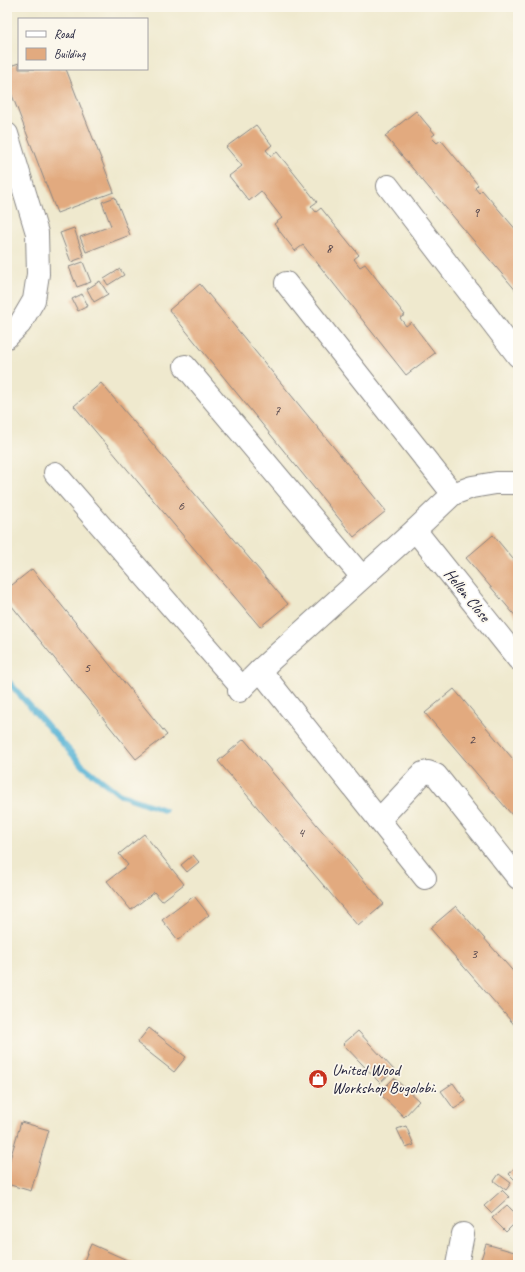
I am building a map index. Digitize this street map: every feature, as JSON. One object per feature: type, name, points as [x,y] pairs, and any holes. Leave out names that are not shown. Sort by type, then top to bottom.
[{"type":"street","points":[[7,134],[37,233],[38,274],[34,300],[20,324],[7,337]]},
{"type":"street","points":[[388,186],[518,356]]},
{"type":"street","points":[[286,282],[453,494]]},
{"type":"street","points":[[185,366],[362,577]]},
{"type":"street","points":[[54,473],[241,689],[453,494],[472,487],[496,483],[518,483]]},
{"type":"street","name":"Hellen Close","points":[[415,530],[518,659]]},
{"type":"street","points":[[260,670],[425,878]]},
{"type":"street","points":[[379,820],[423,773],[428,772],[436,775],[518,878]]},
{"type":"street","points":[[457,1265],[463,1234]]},
{"type":"building","points":[[18,63],[18,70],[66,70],[114,192],[57,213],[7,82],[7,67]]},
{"type":"building","points":[[416,111],[435,134],[431,137],[437,143],[441,140],[478,185],[475,188],[479,193],[482,190],[518,232],[518,237],[516,238],[518,240],[518,293],[385,136]]},
{"type":"building","points":[[256,125],[272,145],[266,150],[271,156],[277,152],[317,202],[311,206],[316,212],[321,208],[359,255],[354,259],[360,267],[365,264],[405,315],[400,318],[406,326],[411,322],[435,353],[406,375],[303,245],[295,251],[274,224],[282,218],[261,191],[249,201],[229,176],[242,166],[226,147]]},
{"type":"building","points":[[115,197],[130,235],[86,252],[80,237],[111,226],[102,202]]},
{"type":"building","points":[[74,228],[84,257],[71,262],[60,233]]},
{"type":"building","points":[[83,262],[91,282],[77,287],[69,267]]},
{"type":"building","points":[[120,269],[124,275],[108,285],[104,279]]},
{"type":"building","points":[[100,281],[108,294],[94,302],[87,289]]},
{"type":"building","points":[[200,284],[386,511],[354,537],[169,310]]},
{"type":"building","points":[[82,294],[88,306],[78,311],[72,299]]},
{"type":"building","points":[[101,383],[288,604],[260,627],[74,406]]},
{"type":"building","points":[[493,535],[518,565],[518,619],[466,558]]},
{"type":"building","points":[[32,569],[167,735],[136,759],[7,600],[7,589]]},
{"type":"building","points":[[454,689],[518,765],[518,822],[425,713]]},
{"type":"building","points":[[244,739],[384,904],[358,926],[218,761]]},
{"type":"building","points":[[144,834],[184,884],[162,901],[154,892],[131,910],[107,881],[128,865],[119,854]]},
{"type":"building","points":[[193,855],[199,862],[187,872],[181,865]]},
{"type":"building","points":[[194,896],[209,915],[178,940],[162,920]]},
{"type":"building","points":[[456,906],[518,977],[518,1029],[430,928]]},
{"type":"building","points":[[149,1028],[186,1057],[174,1072],[137,1043]]},
{"type":"building","points":[[358,1031],[394,1070],[380,1083],[343,1044]]},
{"type":"building","points":[[394,1078],[419,1101],[404,1117],[379,1093]]},
{"type":"building","points":[[453,1083],[466,1101],[454,1109],[441,1091]]},
{"type":"building","points":[[21,1122],[49,1130],[31,1191],[7,1184],[7,1169]]},
{"type":"building","points":[[406,1126],[414,1145],[406,1148],[397,1129]]},
{"type":"building","points":[[518,1164],[518,1183],[509,1174]]},
{"type":"building","points":[[499,1174],[511,1183],[506,1190],[494,1181]]},
{"type":"building","points":[[502,1190],[509,1197],[491,1213],[484,1206]]},
{"type":"building","points":[[507,1205],[518,1216],[518,1220],[506,1232],[492,1218]]},
{"type":"building","points":[[91,1244],[138,1265],[88,1265],[83,1263]]},
{"type":"building","points":[[486,1244],[518,1253],[516,1265],[479,1265]]},
{"type":"waterway","points":[[7,680],[82,765],[119,794],[164,810]]},
{"type":"place","name":"United Wood Workshop Bugolobi.","points":[[318,1079]]}]
